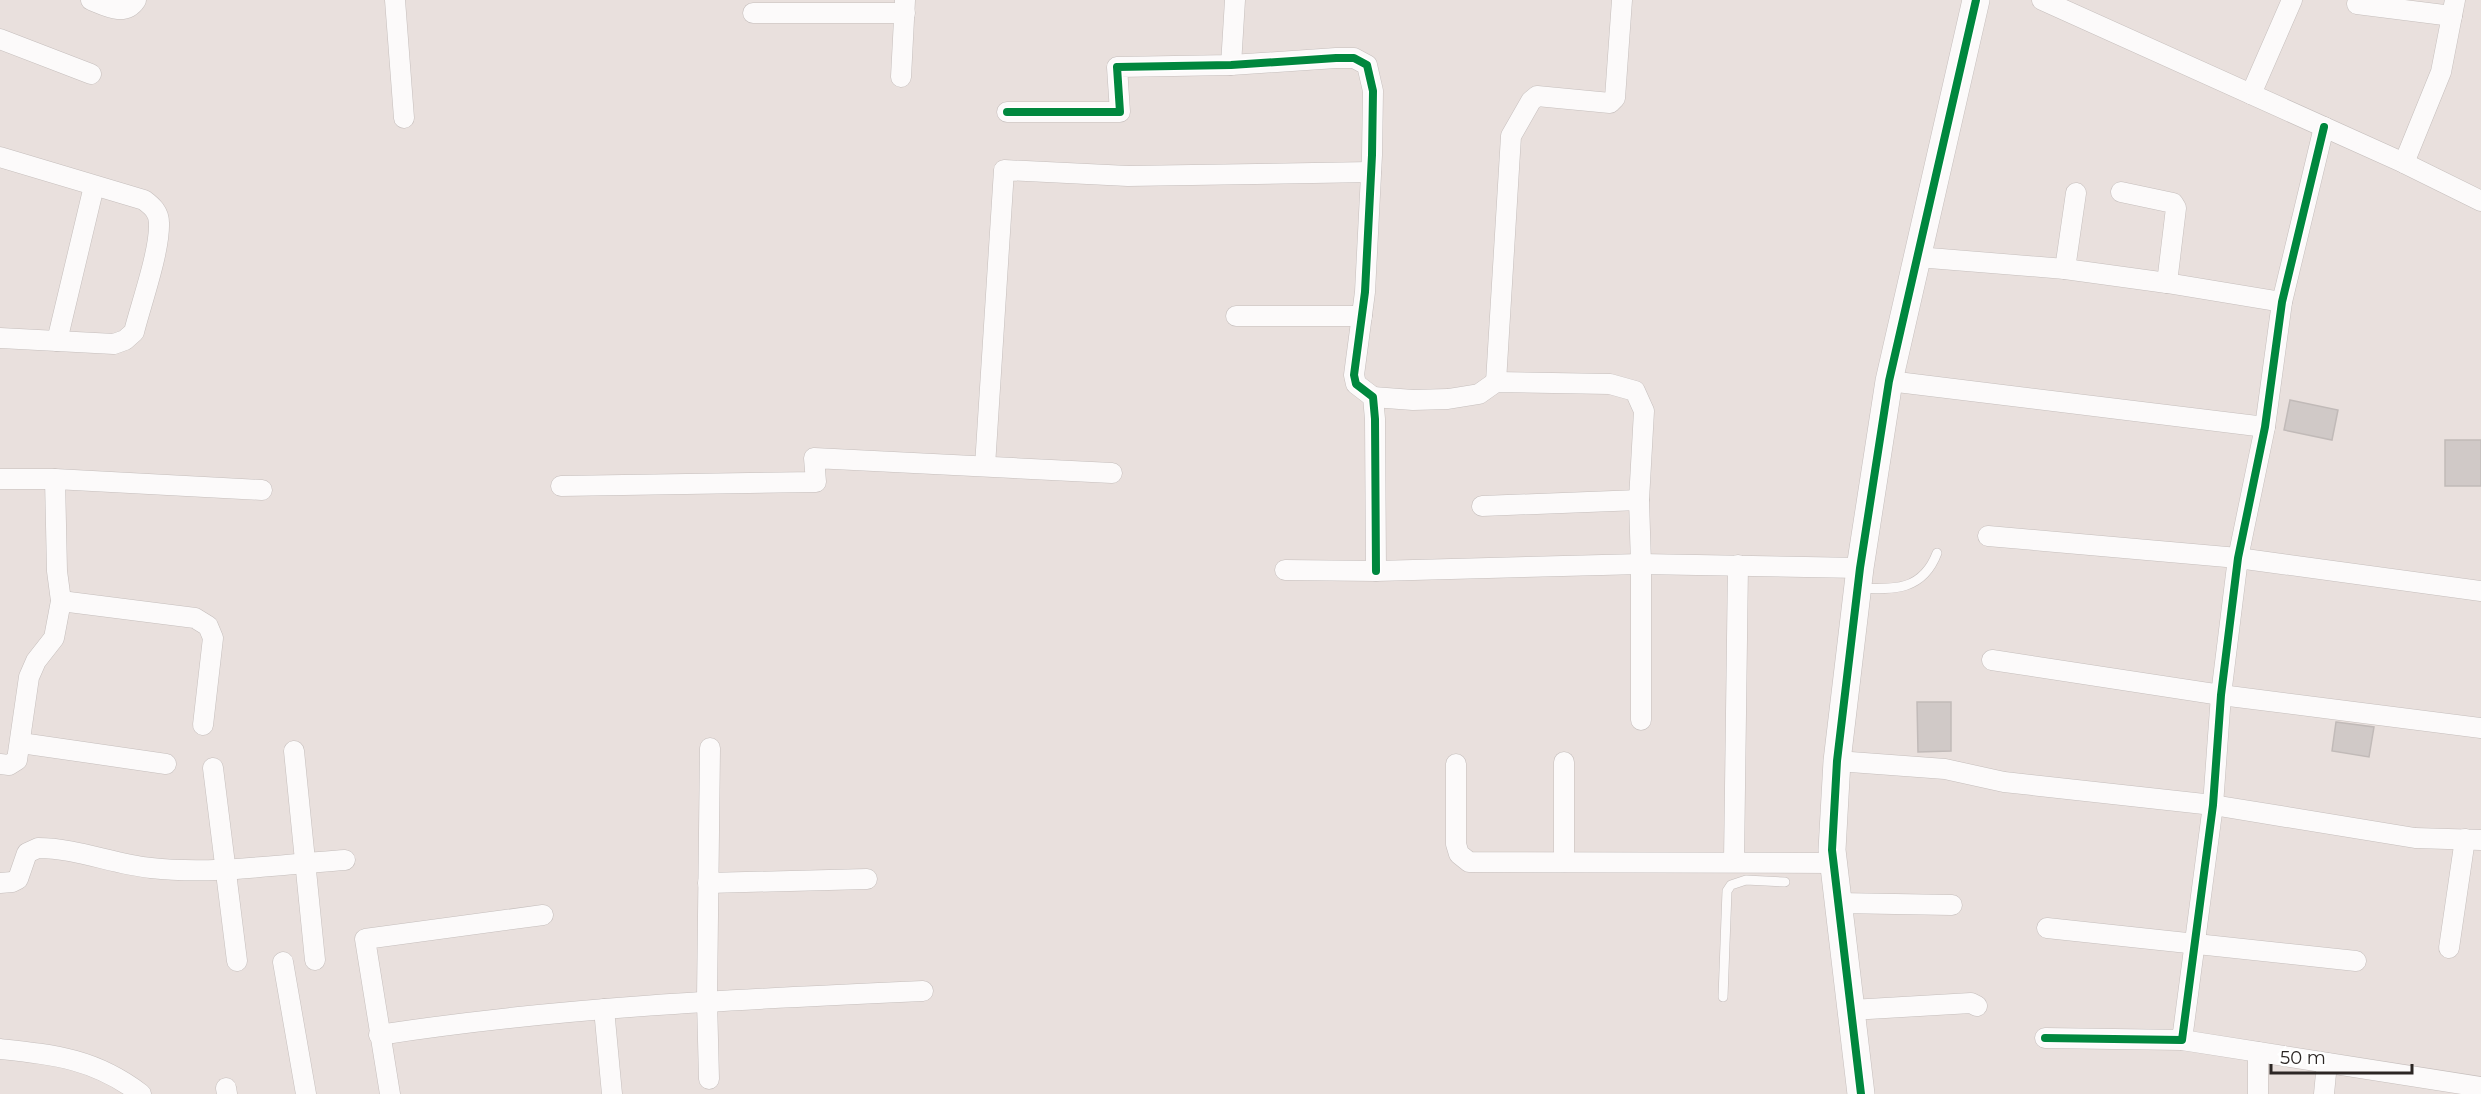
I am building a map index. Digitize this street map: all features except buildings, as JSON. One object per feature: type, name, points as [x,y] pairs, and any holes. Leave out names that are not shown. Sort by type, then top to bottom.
[{"type":"street","points":[[91,0],[112,9],[122,10],[130,7],[136,0]]},
{"type":"street","points":[[395,0],[404,118]]},
{"type":"street","points":[[1231,65],[1235,0]]},
{"type":"street","points":[[1496,382],[1511,136],[1531,101],[1537,96],[1610,103],[1614,98],[1622,0]]},
{"type":"street","points":[[1861,1094],[1832,849],[1837,761],[1859,578],[1888,381],[1976,0]]},
{"type":"street","points":[[2042,0],[2404,162],[2481,201]]},
{"type":"street","points":[[2251,94],[2292,0]]},
{"type":"street","points":[[2357,4],[2453,8],[2441,72],[2404,162]]},
{"type":"street","points":[[753,14],[905,6],[901,76]]},
{"type":"street","points":[[0,39],[91,74]]},
{"type":"street","points":[[1007,112],[1120,112],[1118,67],[1231,65],[1336,58],[1354,58],[1367,65],[1373,91],[1371,172],[1365,292],[1354,375],[1356,384],[1373,397],[1413,400],[1448,399],[1479,394],[1496,382],[1610,384],[1635,391],[1644,411],[1639,500],[1641,720]]},
{"type":"street","points":[[2182,1040],[2213,805],[2221,695],[2238,558],[2265,427],[2282,302],[2324,127]]},
{"type":"street","points":[[0,157],[144,200],[155,209],[159,222],[154,256],[134,332],[124,340],[114,344],[0,338]]},
{"type":"street","points":[[985,466],[1004,170],[1128,176],[1371,172]]},
{"type":"street","points":[[57,341],[94,186]]},
{"type":"street","points":[[2121,192],[2173,203],[2176,207],[2167,282]]},
{"type":"street","points":[[2065,269],[2076,193]]},
{"type":"street","points":[[1917,256],[2065,269],[2167,282],[2282,302]]},
{"type":"street","points":[[1236,316],[1362,316]]},
{"type":"street","points":[[1888,381],[2265,427]]},
{"type":"street","points":[[1373,397],[1376,456],[1376,571]]},
{"type":"street","points":[[561,486],[816,482],[814,458],[1112,473]]},
{"type":"street","points":[[0,479],[55,479],[262,490]]},
{"type":"street","points":[[0,764],[9,765],[17,760],[29,677],[36,662],[54,638],[62,601],[57,571],[55,479]]},
{"type":"street","points":[[1482,506],[1639,500]]},
{"type":"street","points":[[1988,536],[2238,558],[2481,591]]},
{"type":"street","points":[[1285,570],[1376,571],[1641,564],[1738,565],[1859,578]]},
{"type":"street","points":[[1738,565],[1742,868]]},
{"type":"street","points":[[62,601],[195,618],[208,627],[213,638],[203,725]]},
{"type":"street","points":[[1992,660],[2221,695],[2481,728]]},
{"type":"street","points":[[21,743],[166,764]]},
{"type":"street","points":[[709,1079],[707,1000],[710,748]]},
{"type":"street","points":[[294,750],[315,960]]},
{"type":"street","points":[[1837,761],[1945,769],[2004,782],[2213,805],[2415,838],[2473,840],[2450,948]]},
{"type":"street","points":[[1564,762],[1564,862]]},
{"type":"street","points":[[1456,764],[1456,844],[1459,855],[1469,862],[1564,862],[1742,868],[1834,863]]},
{"type":"street","points":[[213,768],[237,961]]},
{"type":"street","points":[[0,883],[18,879],[27,853],[38,848],[150,868],[226,869],[345,860]]},
{"type":"street","points":[[708,883],[867,879]]},
{"type":"street","points":[[1838,903],[1952,904]]},
{"type":"street","points":[[390,1094],[365,939],[543,915]]},
{"type":"street","points":[[2047,928],[2356,961]]},
{"type":"street","points":[[283,962],[306,1094]]},
{"type":"street","points":[[379,1035],[468,1022],[707,1000],[923,991]]},
{"type":"street","points":[[1851,1010],[1971,1003],[1977,1006]]},
{"type":"street","points":[[604,1009],[612,1094]]},
{"type":"street","points":[[2045,1038],[2182,1040],[2327,1063],[2417,1085],[2481,1087]]},
{"type":"street","points":[[0,1049],[75,1059],[126,1082],[141,1094]]},
{"type":"street","points":[[2258,1052],[2258,1094]]},
{"type":"street","points":[[2324,1094],[2327,1063]]},
{"type":"lane","points":[[1859,578],[1899,588],[1916,582],[1932,568],[1937,553]]},
{"type":"lane","points":[[1723,997],[1727,891],[1742,868],[1785,882]]},
{"type":"cycle path","points":[[1861,1094],[1832,850],[1837,761],[1860,568],[1889,381],[1976,0]]},
{"type":"cycle path","points":[[1007,112],[1120,112],[1117,67],[1231,65],[1336,58],[1354,58],[1367,65],[1373,91],[1372,155],[1365,292],[1354,375],[1356,384],[1373,397],[1376,571]]},
{"type":"cycle path","points":[[2045,1038],[2182,1040],[2213,805],[2221,695],[2238,558],[2265,427],[2282,302],[2324,127]]}]
